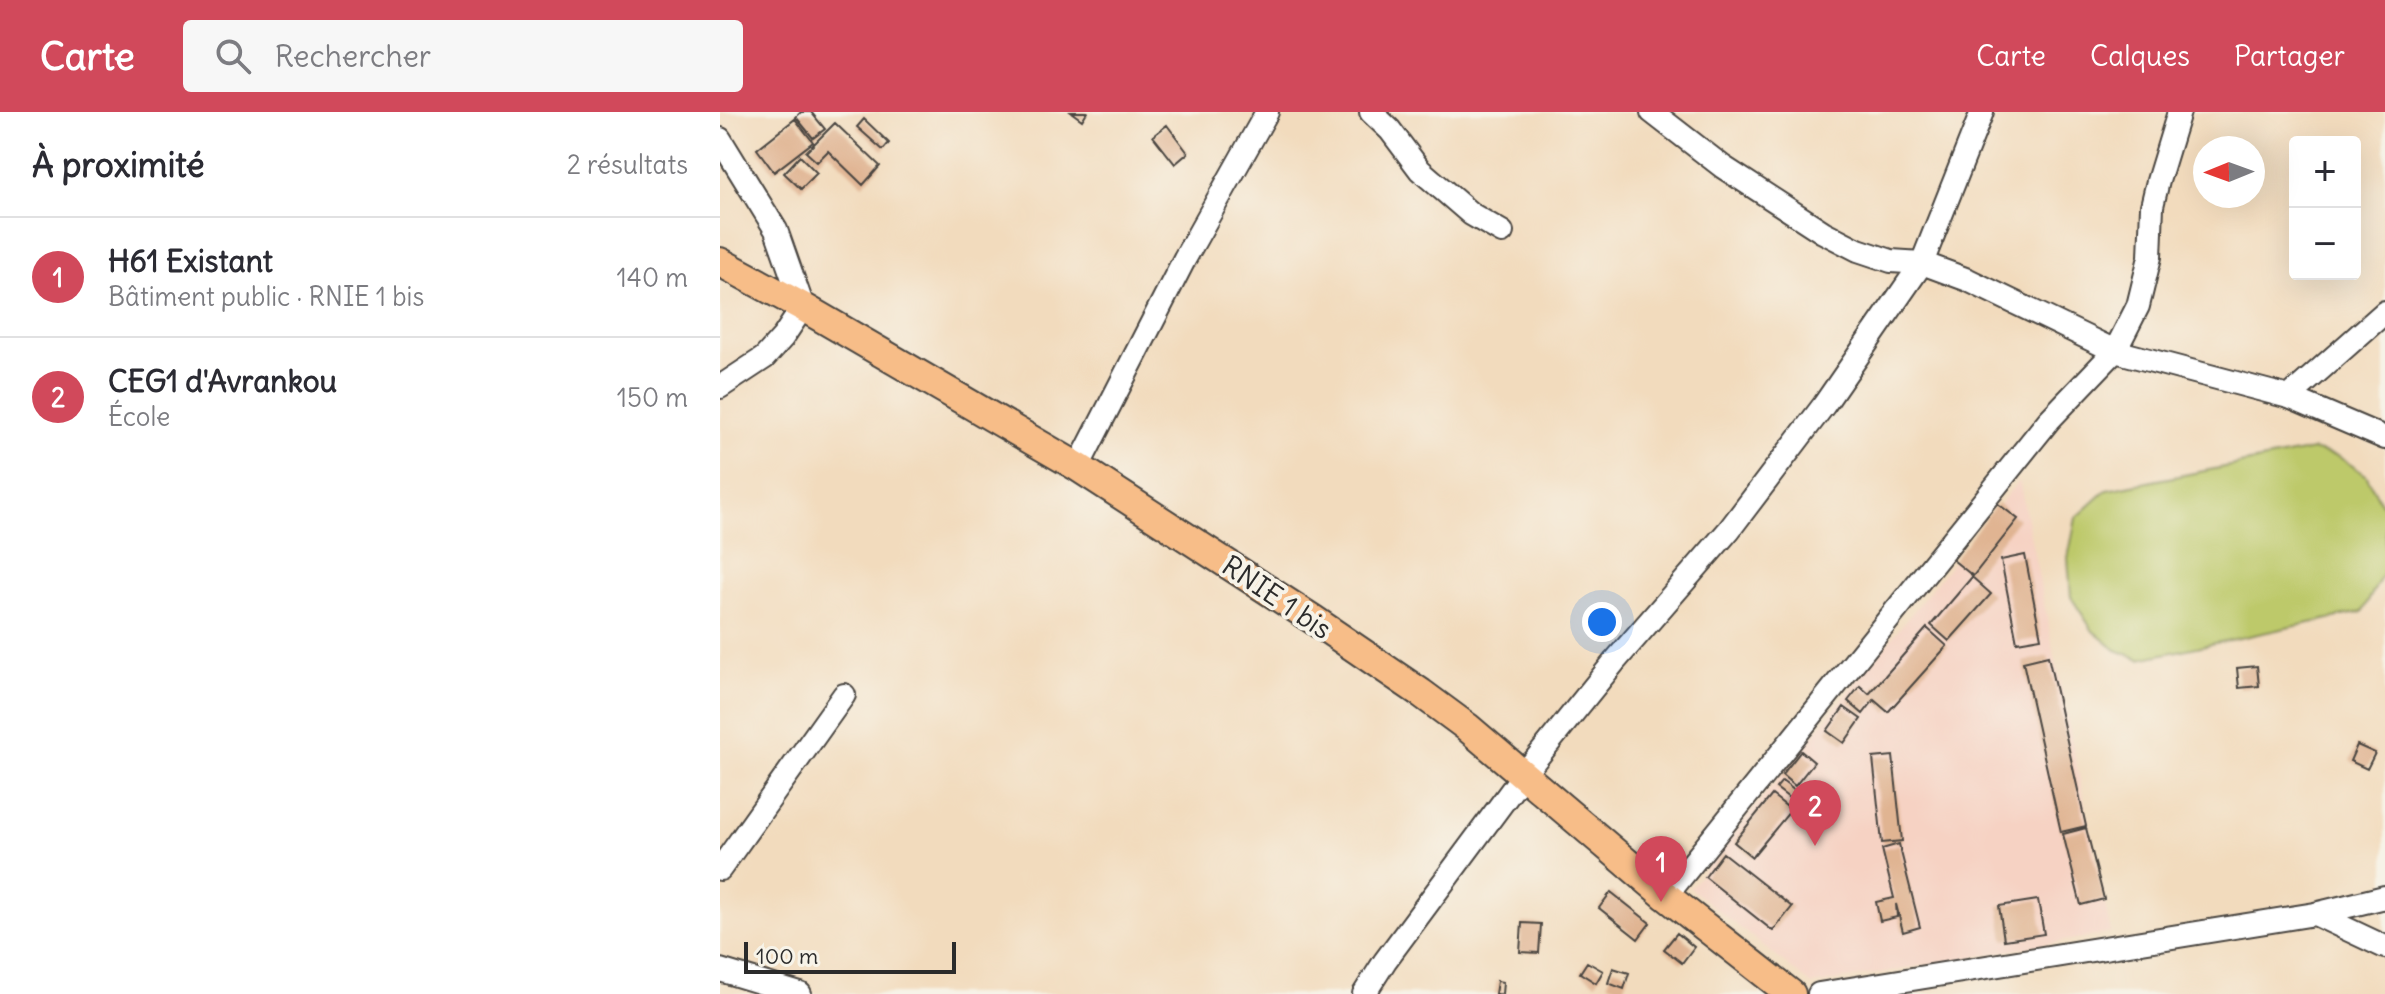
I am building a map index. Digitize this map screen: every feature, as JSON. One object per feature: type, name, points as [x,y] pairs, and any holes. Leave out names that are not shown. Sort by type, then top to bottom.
[{"type":"main road","name":"RNIE 1 bis","points":[[720,262],[1078,467],[1421,693],[1467,727],[1666,896],[1791,994]]},
{"type":"street","points":[[1078,467],[1185,258],[1267,112]]},
{"type":"street","points":[[1371,112],[1390,130],[1420,170],[1471,214],[1502,232]]},
{"type":"street","points":[[1652,112],[1723,167],[1823,232],[1858,250],[1891,261],[1922,263],[1968,280],[2115,351],[2289,397],[2385,438]]},
{"type":"street","points":[[1364,994],[1523,775],[1615,661],[1729,530],[1824,405],[1922,263],[1982,112]]},
{"type":"street","points":[[1666,896],[2049,420],[2115,351],[2138,306],[2150,257],[2152,206],[2179,112]]},
{"type":"street","points":[[720,139],[776,230],[803,307],[764,358],[720,387]]},
{"type":"street","points":[[2289,397],[2385,312]]},
{"type":"street","points":[[720,869],[844,695]]},
{"type":"street","points":[[1819,994],[2315,914],[2385,897]]},
{"type":"street","points":[[2315,914],[2385,947]]},
{"type":"street","points":[[720,970],[800,994]]},
{"type":"shaded area","points":[[2019,480],[2111,933],[1812,985],[1690,888]]},
{"type":"green space","points":[[2312,450],[2339,457],[2366,475],[2385,510],[2385,570],[2362,612],[2140,659],[2116,650],[2093,631],[2071,597],[2068,558],[2076,518],[2107,490]]},
{"type":"building","points":[[801,112],[811,112],[825,129],[813,138],[796,117]]},
{"type":"building","points":[[1071,112],[1087,112],[1082,120]]},
{"type":"building","points":[[795,119],[813,142],[774,172],[757,149]]},
{"type":"building","points":[[864,119],[889,143],[883,150],[857,127]]},
{"type":"building","points":[[835,123],[880,166],[863,185],[828,151],[817,162],[806,152]]},
{"type":"building","points":[[1167,125],[1188,153],[1175,164],[1153,136]]},
{"type":"building","points":[[800,156],[817,173],[801,189],[784,173]]},
{"type":"building","points":[[1997,503],[2018,519],[1973,576],[1953,560]]},
{"type":"building","points":[[2025,555],[2041,638],[2017,642],[2001,560]]},
{"type":"building","points":[[1972,577],[1991,594],[1949,641],[1931,625]]},
{"type":"building","points":[[1927,628],[1947,646],[1888,712],[1874,700],[1863,714],[1848,701],[1860,686],[1869,694]]},
{"type":"building","points":[[2048,656],[2086,826],[2061,832],[2023,662]]},
{"type":"building","points":[[2257,666],[2259,686],[2239,688],[2237,668]]},
{"type":"building","points":[[1844,707],[1861,719],[1844,743],[1827,731]]},
{"type":"building","points":[[2357,745],[2375,753],[2367,769],[2350,761]]},
{"type":"building","points":[[1801,751],[1814,762],[1795,786],[1782,775]]},
{"type":"building","points":[[1893,756],[1902,841],[1882,843],[1873,758]]},
{"type":"building","points":[[1782,781],[1799,794],[1793,801],[1776,788]]},
{"type":"building","points":[[1772,795],[1791,810],[1752,857],[1734,842]]},
{"type":"building","points":[[2086,828],[2104,899],[2081,905],[2063,834]]},
{"type":"building","points":[[1899,844],[1920,927],[1903,932],[1896,904],[1897,917],[1880,921],[1876,902],[1894,898],[1882,849]]},
{"type":"building","points":[[1723,853],[1792,907],[1773,931],[1705,877]]},
{"type":"building","points":[[1611,892],[1650,923],[1638,939],[1599,908]]},
{"type":"building","points":[[2038,900],[2044,934],[2004,940],[1999,906]]},
{"type":"building","points":[[1522,923],[1541,924],[1539,953],[1520,952]]},
{"type":"building","points":[[1677,933],[1694,947],[1682,963],[1664,949]]},
{"type":"building","points":[[1587,962],[1603,971],[1596,983],[1580,973]]},
{"type":"building","points":[[1613,968],[1629,973],[1624,989],[1608,983]]},
{"type":"building","points":[[1497,981],[1503,982],[1502,994],[1495,994]]},
{"type":"place","name":"CEG1 d'Avrankou","points":[[1815,846]]},
{"type":"place","name":"H61 Existant","points":[[1661,902]]}]
